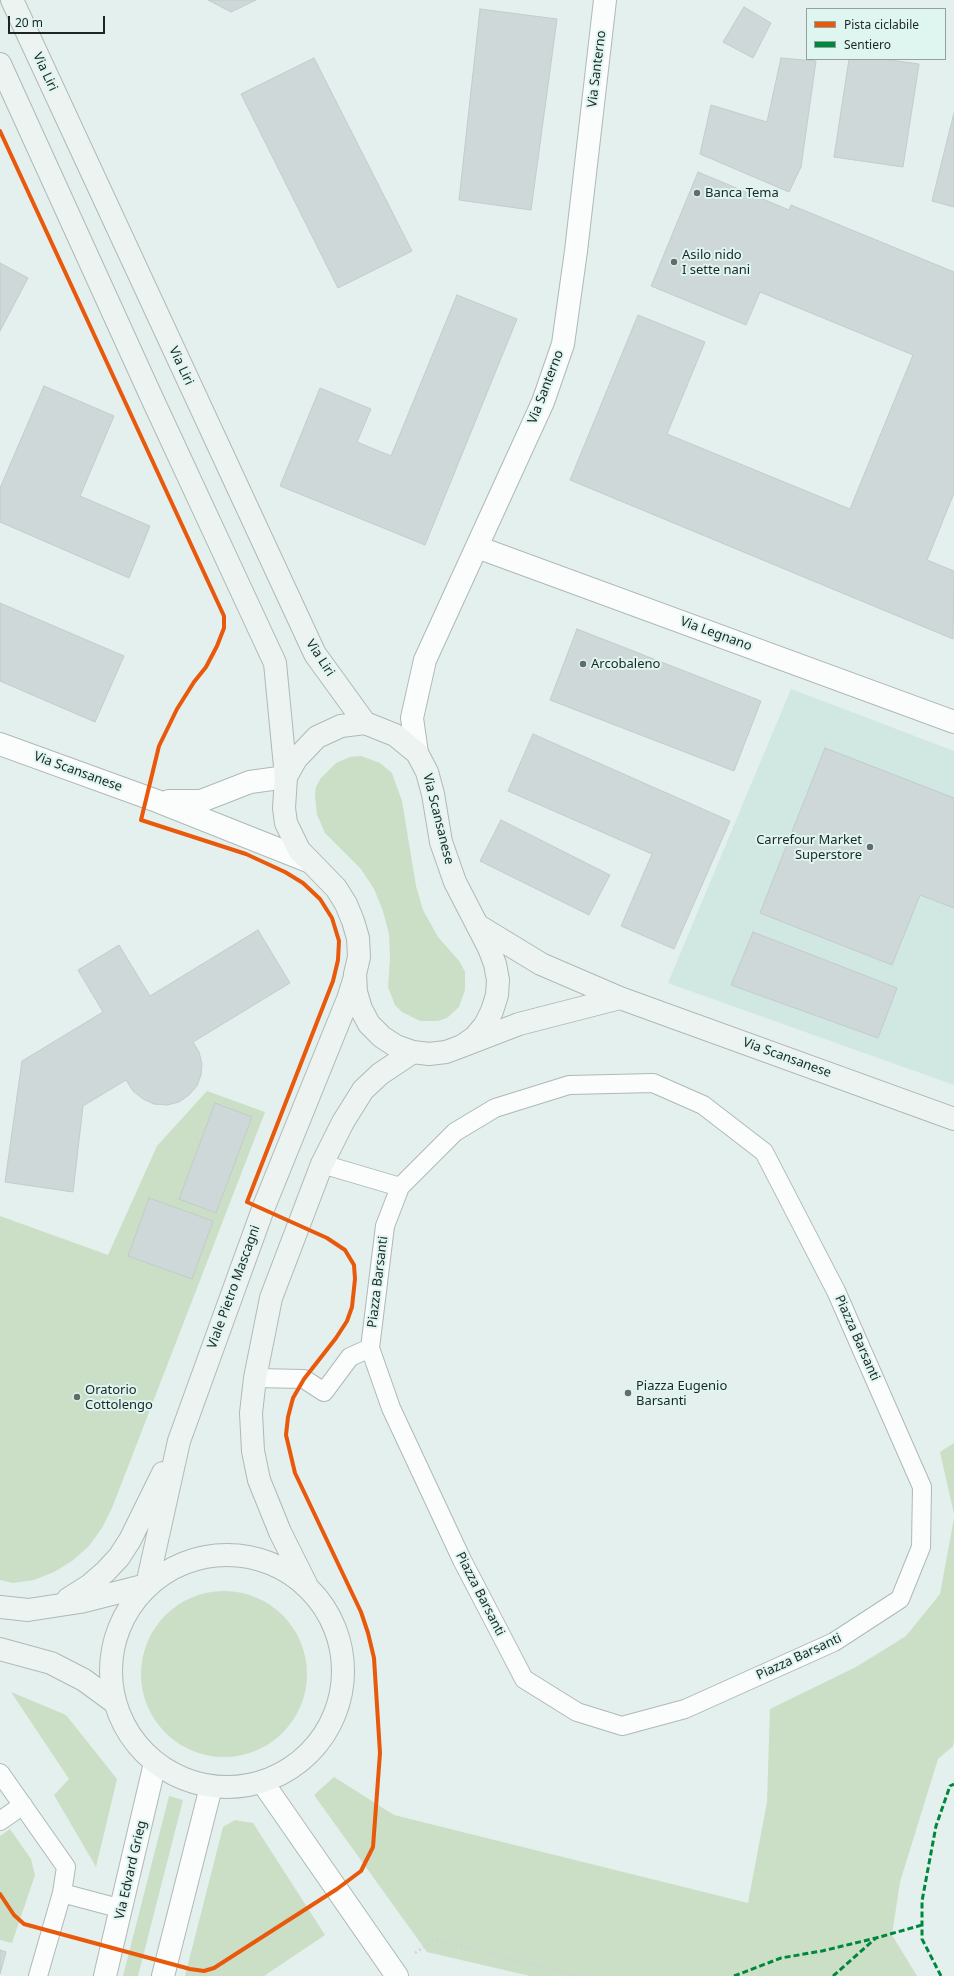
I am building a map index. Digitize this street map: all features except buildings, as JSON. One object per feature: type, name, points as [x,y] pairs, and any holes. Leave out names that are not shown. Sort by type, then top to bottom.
[{"type":"main road","name":"Via Liri","points":[[12,0],[315,654],[365,723]]},
{"type":"main road","points":[[0,64],[154,403],[275,663],[286,777]]},
{"type":"main road","name":"Via Scansanese","points":[[462,1046],[475,1037],[485,1025],[497,996],[498,980],[495,964],[455,882],[442,842],[433,794],[427,772],[417,753],[395,735],[365,723],[341,726],[318,737],[296,759],[286,777],[283,793],[286,823],[295,844],[308,862],[323,873],[336,888],[346,904],[353,921],[358,938],[359,957],[355,974],[356,992],[361,1009],[369,1024],[386,1040],[396,1046],[413,1052],[429,1054],[446,1052],[462,1046],[519,1024],[620,998]]},
{"type":"main road","name":"Via Scansanese","points":[[476,924],[541,964],[620,998],[954,1119]]},
{"type":"main road","name":"Viale Pietro Mascagni","points":[[147,1585],[179,1441],[260,1216],[348,999],[355,974]]},
{"type":"main road","name":"Viale Pietro Mascagni","points":[[306,1585],[277,1566],[264,1561],[244,1555],[209,1555],[175,1566],[147,1585],[127,1610],[114,1639],[110,1670],[114,1702],[130,1736],[155,1763],[182,1779],[211,1787],[237,1788],[263,1783],[298,1764],[326,1734],[342,1697],[343,1656],[331,1617],[306,1585],[280,1532],[259,1480],[253,1451],[251,1413],[255,1378],[271,1298],[322,1164],[343,1122],[363,1090],[380,1074],[413,1052]]},
{"type":"main road","points":[[53,1606],[73,1597],[90,1585],[119,1557],[130,1540],[179,1441]]},
{"type":"main road","name":"Viale Pietro Mascagni","points":[[0,1607],[28,1610],[80,1602],[147,1585]]},
{"type":"main road","name":"Viale Pietro Mascagni","points":[[0,1649],[51,1664],[84,1680],[114,1702]]},
{"type":"street","name":"Via Santerno","points":[[417,753],[412,718],[425,660],[543,402],[562,344],[576,251],[605,0]]},
{"type":"street","name":"Via Legnano","points":[[477,547],[954,722]]},
{"type":"street","name":"Via Scansanese","points":[[0,744],[157,800],[308,862]]},
{"type":"street","name":"Via Scansanese","points":[[157,800],[201,801],[250,782],[286,777]]},
{"type":"street","name":"Via Edvard Grieg","points":[[105,1976],[122,1909],[155,1763]]},
{"type":"street","points":[[263,1783],[394,1973]]},
{"type":"street","points":[[163,1976],[211,1787]]},
{"type":"lane","name":"Piazza Barsanti","points":[[653,1084],[703,1105],[764,1152],[836,1291],[922,1487],[921,1547],[900,1599],[834,1642],[685,1709],[622,1726],[577,1712],[524,1679],[462,1560],[391,1408],[370,1348],[385,1226],[400,1187],[455,1132],[495,1108],[568,1085],[653,1084]]},
{"type":"lane","points":[[322,1164],[400,1187]]},
{"type":"lane","points":[[255,1378],[304,1379],[324,1392],[350,1357],[370,1348]]},
{"type":"lane","points":[[0,1773],[66,1867],[62,1893],[38,1976]]},
{"type":"lane","points":[[0,1821],[23,1805]]},
{"type":"lane","points":[[62,1893],[122,1909]]},
{"type":"path","points":[[394,1973],[434,1940],[579,1976]]},
{"type":"shaded area","points":[[791,689],[954,751],[954,1085],[668,983]]},
{"type":"green space","points":[[361,756],[380,763],[392,773],[402,801],[416,886],[423,910],[438,937],[460,962],[465,972],[465,990],[459,1007],[447,1018],[438,1021],[420,1021],[402,1012],[395,1005],[388,987],[390,959],[389,934],[383,911],[374,889],[361,869],[325,833],[317,815],[315,795],[316,787],[321,778],[336,763],[350,757]]},
{"type":"green space","name":"Oratorio Cottolengo","points":[[207,1091],[265,1112],[112,1508],[102,1528],[89,1546],[72,1561],[54,1572],[34,1580],[13,1583],[0,1580],[0,1216],[108,1255],[157,1146]]},
{"type":"green space","points":[[954,1443],[954,1514],[940,1452]]},
{"type":"green space","points":[[954,1518],[954,1740],[953,1746],[938,1759],[900,1882],[892,1935],[917,1976],[530,1976],[427,1952],[314,1795],[334,1777],[394,1815],[748,1903],[767,1802],[770,1709],[856,1667],[906,1636],[940,1594]]},
{"type":"green space","points":[[224,1591],[248,1595],[263,1601],[276,1610],[288,1622],[297,1635],[303,1650],[307,1674],[303,1698],[297,1713],[288,1726],[276,1738],[263,1747],[248,1753],[224,1757],[200,1753],[185,1747],[172,1738],[160,1726],[151,1713],[145,1698],[141,1674],[145,1650],[151,1635],[160,1622],[172,1610],[185,1601],[200,1595]]},
{"type":"green space","points":[[11,1692],[66,1715],[117,1779],[96,1867],[54,1795],[69,1779]]},
{"type":"green space","points":[[169,1796],[183,1800],[138,1976],[123,1976]]},
{"type":"green space","points":[[235,1820],[253,1823],[325,1935],[264,1976],[185,1976],[223,1827]]},
{"type":"green space","points":[[10,1829],[31,1859],[35,1875],[12,1943],[0,1940],[0,1836]]},
{"type":"marked path","points":[[941,1976],[922,1939],[922,1901],[936,1826],[950,1786],[954,1784]]},
{"type":"marked path","points":[[833,1976],[876,1938],[922,1925]]},
{"type":"marked path","points":[[734,1976],[781,1958],[822,1951],[876,1938]]},
{"type":"cycle path","points":[[0,131],[224,616],[224,628],[217,646],[206,667],[194,682],[177,709],[159,746],[141,820],[246,854],[285,872],[303,883],[320,899],[332,918],[339,941],[338,960],[333,981],[247,1202],[327,1238],[345,1250],[354,1265],[355,1279],[352,1307],[347,1321],[336,1338],[304,1379],[293,1398],[288,1417],[286,1435],[295,1473],[361,1612],[368,1633],[374,1658],[380,1753],[373,1847],[361,1871],[337,1889],[214,1968],[204,1971],[190,1969],[24,1924],[14,1915],[0,1894]]},
{"type":"place","name":"Banca Tema","points":[[697,193]]},
{"type":"place","name":"Asilo nido I sette nani","points":[[674,262]]},
{"type":"place","name":"Arcobaleno","points":[[583,664]]},
{"type":"place","name":"Carrefour Market Superstore","points":[[870,847]]},
{"type":"place","name":"Piazza Eugenio Barsanti","points":[[628,1393]]},
{"type":"place","name":"Oratorio Cottolengo","points":[[77,1397]]}]
